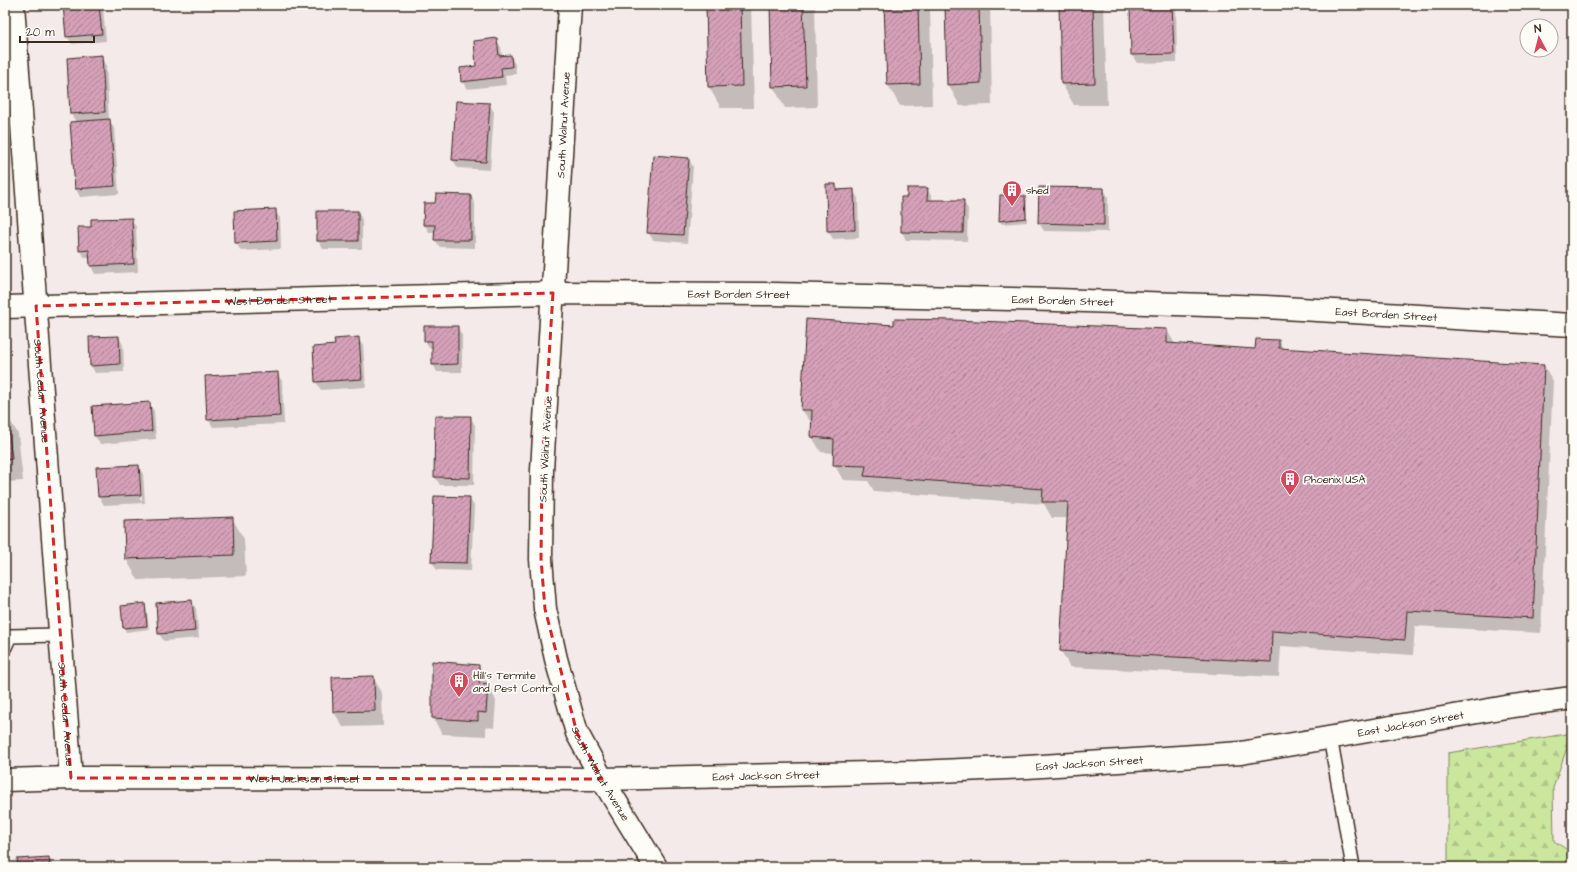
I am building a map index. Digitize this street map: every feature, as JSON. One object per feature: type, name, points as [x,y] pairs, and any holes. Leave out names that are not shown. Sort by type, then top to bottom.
[{"type":"street","name":"South Cedar Avenue","points":[[13,5],[71,778]]},
{"type":"street","name":"South Walnut Avenue","points":[[570,5],[542,470],[541,558],[545,608],[556,659],[577,733],[602,779],[656,867]]},
{"type":"street","name":"West Borden Street","points":[[5,307],[553,293]]},
{"type":"street","name":"East Borden Street","points":[[553,293],[780,294],[1266,307],[1572,325]]},
{"type":"street","name":"East Jackson Street","points":[[602,779],[917,772],[1027,767],[1241,753],[1506,707],[1572,698]]},
{"type":"street","name":"West Jackson Street","points":[[5,780],[71,778],[602,779]]},
{"type":"lane","points":[[5,647],[10,636],[60,635]]},
{"type":"lane","points":[[1330,738],[1353,867]]},
{"type":"highlighted area","points":[[553,293],[542,470],[541,559],[545,609],[577,733],[602,779],[71,778],[36,306]]},
{"type":"green space","points":[[1572,733],[1553,788],[1554,841],[1572,853],[1572,867],[1448,867],[1448,753]]},
{"type":"building","points":[[63,5],[99,5],[102,34],[66,37]]},
{"type":"building","points":[[706,5],[740,5],[742,86],[708,87]]},
{"type":"building","points":[[770,5],[803,5],[806,86],[772,87]]},
{"type":"building","points":[[884,5],[918,5],[920,84],[887,85]]},
{"type":"building","points":[[945,5],[979,5],[981,83],[947,85]]},
{"type":"building","points":[[1059,5],[1093,5],[1095,83],[1061,84]]},
{"type":"building","points":[[1130,5],[1172,5],[1174,54],[1131,55]]},
{"type":"building","points":[[497,38],[499,56],[511,55],[512,67],[501,68],[502,77],[461,82],[460,68],[476,66],[474,41]]},
{"type":"building","points":[[102,55],[105,112],[70,114],[67,58]]},
{"type":"building","points":[[456,101],[490,103],[486,162],[452,160]]},
{"type":"building","points":[[110,119],[115,186],[75,189],[70,122]]},
{"type":"building","points":[[653,155],[689,158],[683,235],[647,233]]},
{"type":"building","points":[[826,184],[836,184],[836,190],[854,189],[855,230],[827,231]]},
{"type":"building","points":[[1039,187],[1104,188],[1104,225],[1038,223]]},
{"type":"building","points":[[907,188],[928,188],[927,200],[964,200],[963,233],[901,232],[901,197],[907,197]]},
{"type":"building","points":[[436,194],[471,195],[471,240],[434,240],[435,225],[423,225],[424,203],[435,203]]},
{"type":"building","name":"shed","points":[[1000,195],[1025,196],[1026,218],[999,221]]},
{"type":"building","points":[[276,209],[277,241],[235,243],[234,211]]},
{"type":"building","points":[[317,211],[358,211],[358,241],[317,241]]},
{"type":"building","points":[[132,218],[134,264],[90,266],[89,250],[79,251],[78,227],[91,227],[91,219]]},
{"type":"building","name":"Phoenix USA","points":[[806,319],[894,325],[894,319],[1167,329],[1167,343],[1255,349],[1256,339],[1279,340],[1279,348],[1544,365],[1533,618],[1407,611],[1405,640],[1272,631],[1271,662],[1060,651],[1068,502],[1042,502],[1043,489],[864,476],[866,466],[833,465],[834,439],[811,437],[812,410],[801,410]]},
{"type":"building","points":[[424,326],[458,326],[458,364],[432,365],[432,341],[424,341]]},
{"type":"building","points":[[119,336],[120,364],[90,366],[89,337]]},
{"type":"building","points":[[359,337],[362,379],[315,382],[313,347],[335,345],[334,339]]},
{"type":"building","points":[[278,372],[280,416],[207,420],[205,376]]},
{"type":"building","points":[[150,402],[152,431],[94,436],[92,406]]},
{"type":"building","points":[[5,411],[12,459],[5,460]]},
{"type":"building","points":[[435,416],[471,416],[470,478],[434,477]]},
{"type":"building","points":[[139,465],[141,495],[98,497],[96,467]]},
{"type":"building","points":[[434,496],[470,497],[467,563],[431,562]]},
{"type":"building","points":[[233,517],[234,555],[125,559],[124,521]]},
{"type":"building","points":[[192,600],[195,631],[158,634],[156,603]]},
{"type":"building","points":[[145,603],[147,626],[123,628],[121,606]]},
{"type":"building","name":"Hill's Termite and Pest Control","points":[[432,661],[479,665],[479,683],[488,684],[486,713],[478,712],[478,721],[432,718]]},
{"type":"building","points":[[374,676],[375,711],[333,712],[332,677]]},
{"type":"building","points":[[49,857],[50,867],[18,867],[17,859]]},
{"type":"building","points":[[1288,860],[1289,867],[1267,867],[1267,863]]},
{"type":"place","name":"shed","points":[[1012,207]]},
{"type":"place","name":"Phoenix USA","points":[[1290,496]]},
{"type":"place","name":"Hill's Termite and Pest Control","points":[[459,698]]}]
